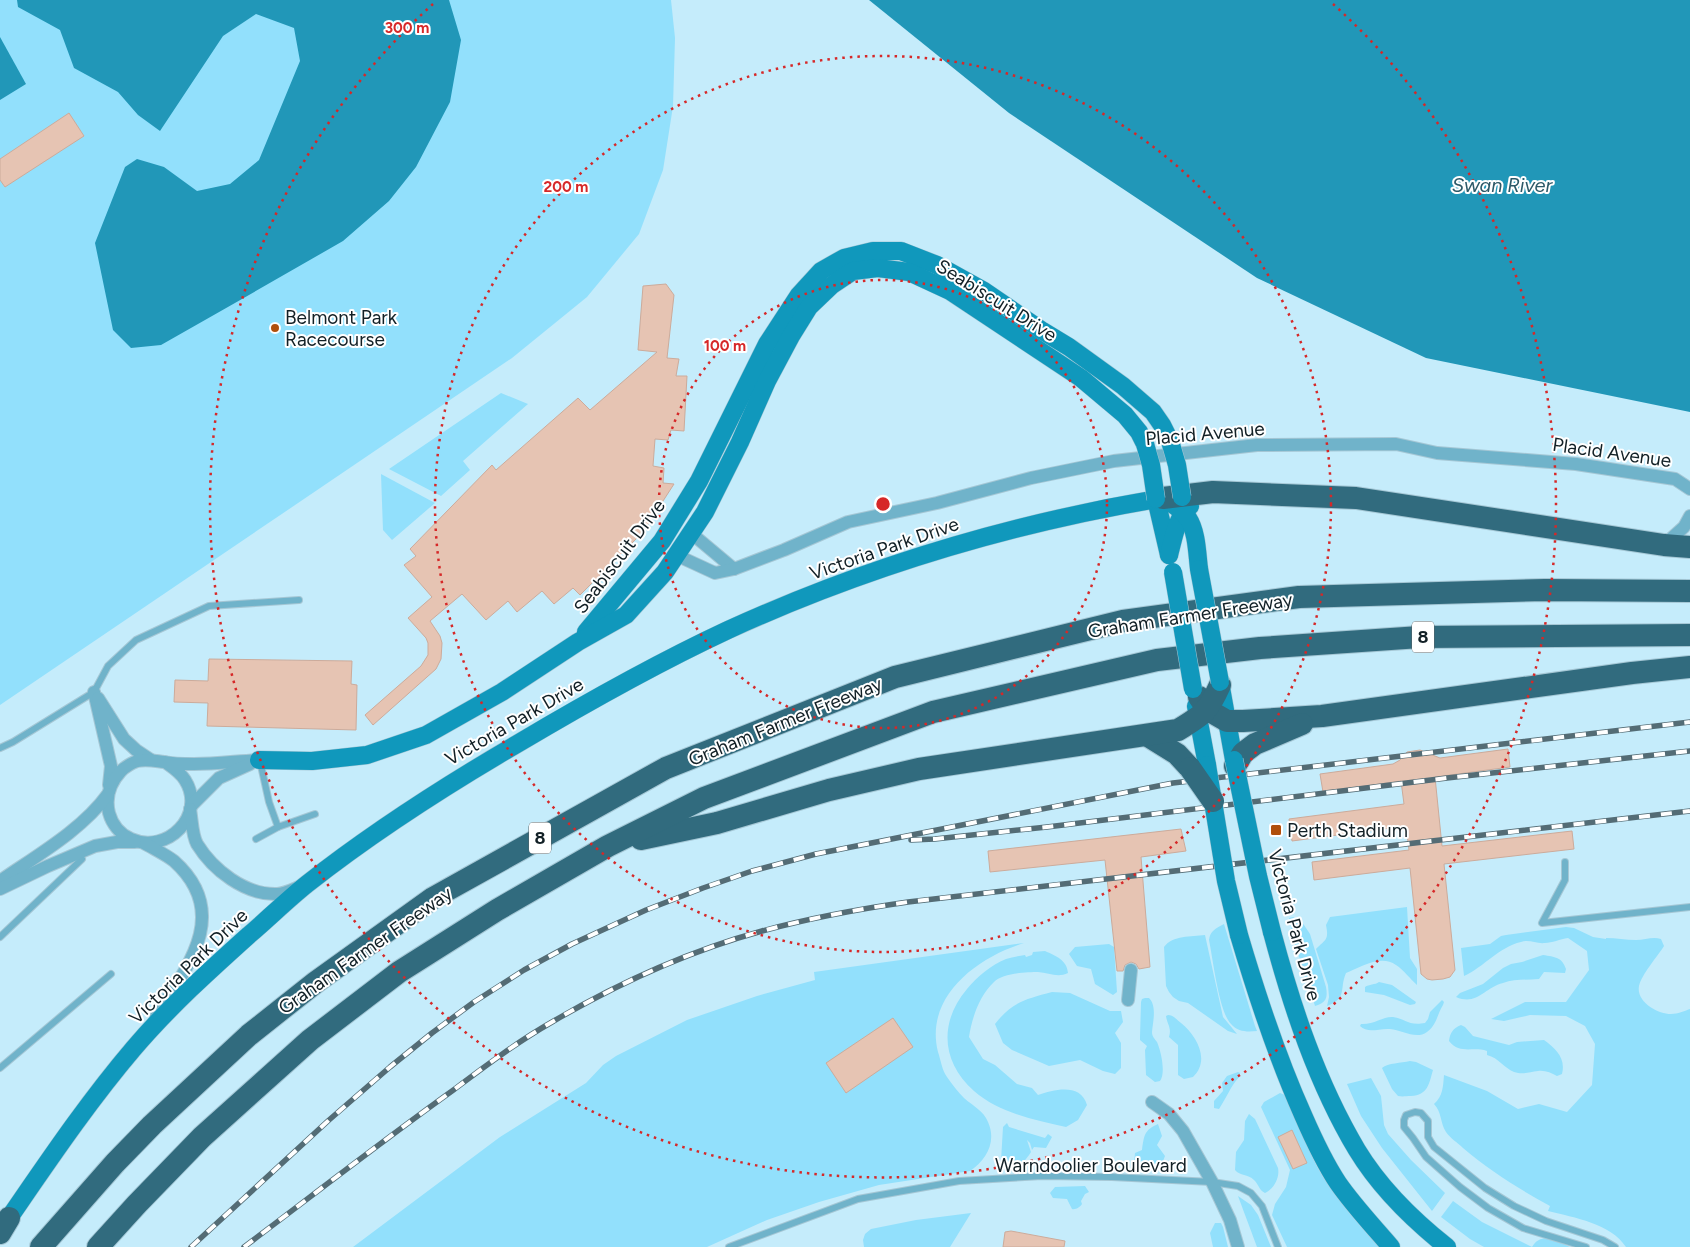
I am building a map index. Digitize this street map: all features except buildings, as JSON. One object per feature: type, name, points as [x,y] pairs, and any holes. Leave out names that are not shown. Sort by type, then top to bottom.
[{"type":"highway","points":[[1171,502],[1213,492],[1356,498],[1664,545],[1690,547]]},
{"type":"highway","name":"Graham Farmer Freeway","points":[[41,1247],[152,1125],[241,1042],[294,999],[433,898],[666,768],[895,677],[1123,622],[1299,597],[1546,590],[1690,591]]},
{"type":"highway","name":"Graham Farmer Freeway","points":[[98,1247],[202,1137],[310,1040],[398,972],[497,910],[608,846],[704,798],[934,712],[1157,660],[1260,648],[1420,637],[1690,635]]},
{"type":"highway","points":[[1203,714],[1227,721],[1322,716],[1632,673],[1690,667]]},
{"type":"highway","points":[[608,846],[717,823],[829,790],[919,769],[1178,730],[1203,714],[1220,685]]},
{"type":"highway","points":[[1193,689],[1203,714]]},
{"type":"highway","points":[[1236,762],[1243,753],[1255,744],[1322,716]]},
{"type":"highway","points":[[1148,736],[1169,748],[1185,761],[1198,766],[1213,801]]},
{"type":"street","name":"Seabiscuit Drive","points":[[578,642],[662,541],[699,481],[767,344],[799,295],[821,271],[844,258],[873,251],[901,251],[937,265],[984,291],[1069,347],[1123,386],[1153,412],[1170,441],[1177,464],[1171,502],[1169,555]]},
{"type":"street","name":"Seabiscuit Drive","points":[[259,760],[312,761],[367,755],[426,735],[502,692],[578,642],[626,614],[666,572],[705,512],[740,442],[767,381],[809,307],[832,285],[854,272],[878,268],[909,272],[950,290],[1081,378],[1125,415],[1139,432],[1145,444],[1151,465],[1171,502]]},
{"type":"street","name":"Placid Avenue","points":[[676,555],[715,574],[734,569],[784,550],[848,522],[937,503],[1031,478],[1114,461],[1257,445],[1396,444],[1437,453],[1576,464],[1675,479],[1690,489]]},
{"type":"street","points":[[1171,502],[1177,524],[1169,555],[1193,689]]},
{"type":"street","name":"Victoria Park Drive","points":[[5,1226],[49,1159],[92,1100],[135,1046],[206,973],[304,886],[449,784],[640,674],[727,631],[790,603],[854,579],[1003,531],[1098,509],[1171,502],[1189,519],[1194,533],[1220,685],[1258,876],[1272,932],[1296,1012],[1323,1084],[1358,1151],[1381,1183],[1407,1212],[1447,1247]]},
{"type":"street","points":[[1664,545],[1684,527],[1690,516]]},
{"type":"street","points":[[691,533],[734,569]]},
{"type":"street","points":[[94,692],[124,739],[151,760]]},
{"type":"street","points":[[94,692],[111,766],[108,807],[111,818],[117,829],[127,837],[172,860],[188,876],[203,908],[202,924],[191,960],[135,1046]]},
{"type":"street","points":[[1198,766],[1203,714]]},
{"type":"street","points":[[0,881],[74,830],[100,806],[115,778],[124,768],[137,762],[151,760],[196,764],[259,760]]},
{"type":"street","points":[[0,889],[95,846],[117,842],[156,842],[168,838],[186,822],[190,808],[219,778],[259,760]]},
{"type":"street","points":[[165,762],[185,780],[190,792],[190,808],[196,842],[216,868],[234,881],[260,892],[279,894],[304,886]]},
{"type":"street","points":[[1213,801],[1226,880],[1239,935],[1266,1022],[1294,1095],[1318,1147],[1337,1181],[1361,1213],[1392,1247]]},
{"type":"street","points":[[1128,1000],[1131,970]]},
{"type":"street","points":[[1152,1102],[1168,1114],[1183,1131],[1212,1182],[1230,1220],[1238,1247]]},
{"type":"lane","points":[[0,748],[94,692],[108,666],[136,640],[209,606],[299,600]]},
{"type":"lane","points":[[259,760],[269,802],[278,827]]},
{"type":"lane","points":[[256,839],[278,827],[315,814]]},
{"type":"lane","points":[[0,937],[82,859]]},
{"type":"lane","points":[[1565,862],[1565,880],[1542,923],[1690,907]]},
{"type":"lane","points":[[0,1068],[110,974]]},
{"type":"lane","points":[[1586,1247],[1523,1228],[1488,1208],[1460,1187],[1426,1157],[1404,1127],[1406,1115],[1421,1112],[1428,1121],[1428,1137],[1434,1146],[1486,1188],[1514,1206],[1546,1221],[1604,1240],[1615,1247]]},
{"type":"lane","name":"Warndoolier Boulevard","points":[[728,1247],[858,1199],[959,1181],[1042,1176],[1212,1182],[1238,1186],[1251,1193],[1262,1206],[1278,1247]]},
{"type":"shaded area","name":"Belmont Park Racecourse","points":[[0,0],[671,0],[675,38],[673,106],[663,170],[639,234],[587,297],[512,358],[0,705]]},
{"type":"shaded area","points":[[501,393],[528,404],[463,461],[470,470],[441,496],[389,469]]},
{"type":"shaded area","points":[[381,474],[435,503],[392,540],[383,530]]},
{"type":"shaded area","points":[[1407,907],[1410,958],[1417,969],[1417,985],[1396,965],[1390,962],[1378,961],[1346,973],[1342,993],[1338,1000],[1327,1006],[1329,997],[1328,985],[1316,949],[1326,939],[1326,925],[1330,917]]},
{"type":"shaded area","points":[[1293,917],[1302,922],[1310,934],[1326,987],[1327,994],[1325,1000],[1315,1006],[1294,941],[1289,918]]},
{"type":"shaded area","points":[[1224,924],[1257,1031],[1237,1029],[1227,1018],[1223,1008],[1209,940],[1212,932]]},
{"type":"shaded area","points":[[1566,927],[1574,928],[1593,937],[1606,939],[1661,939],[1664,946],[1646,971],[1639,986],[1641,997],[1649,1006],[1660,1012],[1676,1014],[1690,1009],[1690,1247],[1626,1247],[1611,1232],[1601,1227],[1580,1219],[1548,1211],[1550,1206],[1494,1172],[1452,1138],[1444,1129],[1434,1104],[1441,1094],[1444,1075],[1487,1091],[1518,1109],[1539,1104],[1567,1112],[1592,1085],[1595,1044],[1585,1026],[1566,1016],[1530,1015],[1504,1021],[1491,1019],[1525,1002],[1566,1002],[1589,970],[1587,951],[1568,938],[1548,943],[1524,941],[1506,948],[1464,976],[1461,948],[1490,944],[1501,936]]},
{"type":"shaded area","points":[[1205,935],[1223,1017],[1237,1034],[1228,1031],[1188,1003],[1173,997],[1166,986],[1164,947],[1177,938]]},
{"type":"shaded area","points":[[1024,943],[989,958],[973,969],[958,982],[947,997],[939,1013],[936,1032],[938,1052],[944,1071],[962,1096],[984,1115],[990,1129],[991,1137],[988,1150],[981,1162],[970,1171],[879,1185],[819,1202],[767,1220],[707,1247],[353,1247],[500,1137],[586,1083],[603,1065],[616,1056],[687,1020],[757,996],[815,980],[814,972]]},
{"type":"shaded area","points":[[1109,944],[1114,947],[1117,992],[1113,995],[1095,984],[1091,969],[1077,966],[1069,954],[1075,947]]},
{"type":"shaded area","points":[[1045,951],[1063,962],[1068,973],[1057,975],[1038,972],[1021,973],[998,979],[980,1001],[974,1015],[969,1037],[983,1059],[995,1065],[1017,1084],[1032,1088],[1038,1095],[1059,1090],[1079,1093],[1087,1105],[1078,1120],[1066,1127],[1018,1115],[984,1099],[963,1080],[950,1055],[948,1042],[948,1028],[958,1002],[967,989],[980,976],[1006,959],[1025,955],[1026,957],[1032,955],[1033,952]]},
{"type":"shaded area","points":[[1543,955],[1560,960],[1566,969],[1565,973],[1544,972],[1539,979],[1516,980],[1496,985],[1475,998],[1463,999],[1456,997],[1460,993],[1483,984],[1511,964]]},
{"type":"shaded area","points":[[1379,982],[1392,985],[1416,1002],[1415,1004],[1410,1005],[1384,995],[1365,992],[1365,987]]},
{"type":"shaded area","points":[[1052,992],[1070,993],[1110,1011],[1121,1011],[1123,1022],[1115,1033],[1121,1043],[1121,1068],[1115,1074],[1103,1071],[1080,1060],[1049,1066],[1012,1050],[1003,1043],[995,1024],[1001,1017],[1020,1002]]},
{"type":"shaded area","points":[[1145,998],[1149,998],[1153,1005],[1152,1034],[1159,1046],[1162,1062],[1162,1077],[1160,1081],[1155,1082],[1146,1075],[1145,1050],[1147,1046],[1140,1040],[1141,1002]]},
{"type":"shaded area","points":[[1442,1000],[1444,1002],[1435,1023],[1423,1034],[1414,1035],[1390,1029],[1367,1030],[1360,1026],[1361,1024],[1390,1017],[1415,1024],[1425,1023],[1430,1012]]},
{"type":"shaded area","points":[[1168,1015],[1187,1028],[1199,1048],[1201,1063],[1193,1077],[1184,1079],[1178,1075],[1178,1045],[1169,1037],[1170,1029],[1166,1016]]},
{"type":"shaded area","points":[[1461,1025],[1473,1036],[1509,1045],[1517,1042],[1544,1040],[1559,1054],[1563,1063],[1562,1074],[1557,1076],[1541,1071],[1517,1073],[1495,1058],[1487,1055],[1487,1051],[1458,1048],[1449,1041],[1452,1031]]},
{"type":"shaded area","points":[[1410,1061],[1433,1070],[1430,1080],[1427,1088],[1417,1095],[1398,1096],[1392,1089],[1382,1068],[1391,1064]]},
{"type":"shaded area","points":[[1238,1072],[1240,1076],[1219,1109],[1214,1108],[1214,1101],[1223,1091],[1222,1083],[1227,1076]]},
{"type":"shaded area","points":[[1371,1078],[1381,1096],[1384,1125],[1388,1134],[1411,1160],[1445,1193],[1432,1211],[1382,1148],[1361,1116],[1347,1084]]},
{"type":"shaded area","points":[[1280,1093],[1285,1095],[1312,1157],[1323,1177],[1379,1247],[1287,1247],[1272,1215],[1275,1204],[1286,1187],[1290,1170],[1261,1107],[1264,1102]]},
{"type":"shaded area","points":[[1249,1114],[1255,1119],[1278,1168],[1276,1182],[1265,1193],[1252,1178],[1235,1170],[1236,1152],[1244,1140],[1245,1121]]},
{"type":"shaded area","points":[[1007,1123],[1009,1127],[1045,1138],[1048,1134],[1052,1137],[1046,1148],[1034,1147],[1032,1150],[1027,1140],[1031,1152],[1019,1166],[1015,1168],[1007,1167],[1002,1165],[1001,1161],[1003,1127]]},
{"type":"shaded area","points":[[1158,1124],[1162,1136],[1157,1145],[1165,1156],[1161,1166],[1157,1167],[1155,1164],[1149,1164],[1147,1167],[1136,1166],[1134,1163],[1135,1153],[1142,1150],[1147,1131]]},
{"type":"shaded area","points":[[1085,1186],[1089,1192],[1085,1194],[1081,1201],[1082,1204],[1075,1209],[1072,1209],[1067,1199],[1053,1198],[1050,1193],[1055,1187]]},
{"type":"shaded area","points":[[1238,1196],[1251,1205],[1258,1215],[1271,1247],[1257,1247]]},
{"type":"shaded area","points":[[1453,1201],[1482,1222],[1532,1247],[1484,1247],[1470,1239],[1441,1217]]},
{"type":"shaded area","points":[[971,1213],[950,1247],[864,1247],[863,1240],[865,1234],[871,1229],[916,1220]]},
{"type":"shaded area","points":[[1215,1223],[1221,1223],[1228,1247],[1213,1247],[1210,1233]]},
{"type":"shaded area","points":[[1545,1238],[1555,1240],[1570,1247],[1532,1247],[1540,1239]]},
{"type":"water","points":[[17,0],[449,0],[461,40],[450,102],[416,167],[389,201],[343,241],[242,299],[161,345],[131,348],[113,330],[95,243],[125,167],[137,159],[164,167],[197,191],[230,184],[259,160],[300,61],[294,28],[256,14],[223,36],[160,131],[138,115],[118,92],[74,68],[60,30],[18,7]]},
{"type":"water","name":"Swan River","points":[[869,0],[1690,0],[1690,412],[1426,358],[1257,278],[1009,113]]},
{"type":"water","points":[[0,37],[26,84],[0,100]]},
{"type":"railway","points":[[191,1247],[329,1120],[390,1067],[474,1002],[524,970],[572,944],[646,910],[703,888],[752,871],[816,854],[1173,783],[1690,722]]},
{"type":"railway","points":[[911,840],[1047,827],[1447,778],[1690,751]]},
{"type":"railway","points":[[244,1247],[426,1110],[501,1055],[539,1030],[628,982],[708,948],[735,939],[816,918],[908,902],[1690,811]]},
{"type":"place","name":"Belmont Park Racecourse","points":[[275,328]]},
{"type":"place","name":"Perth Stadium","points":[[1276,830]]}]
